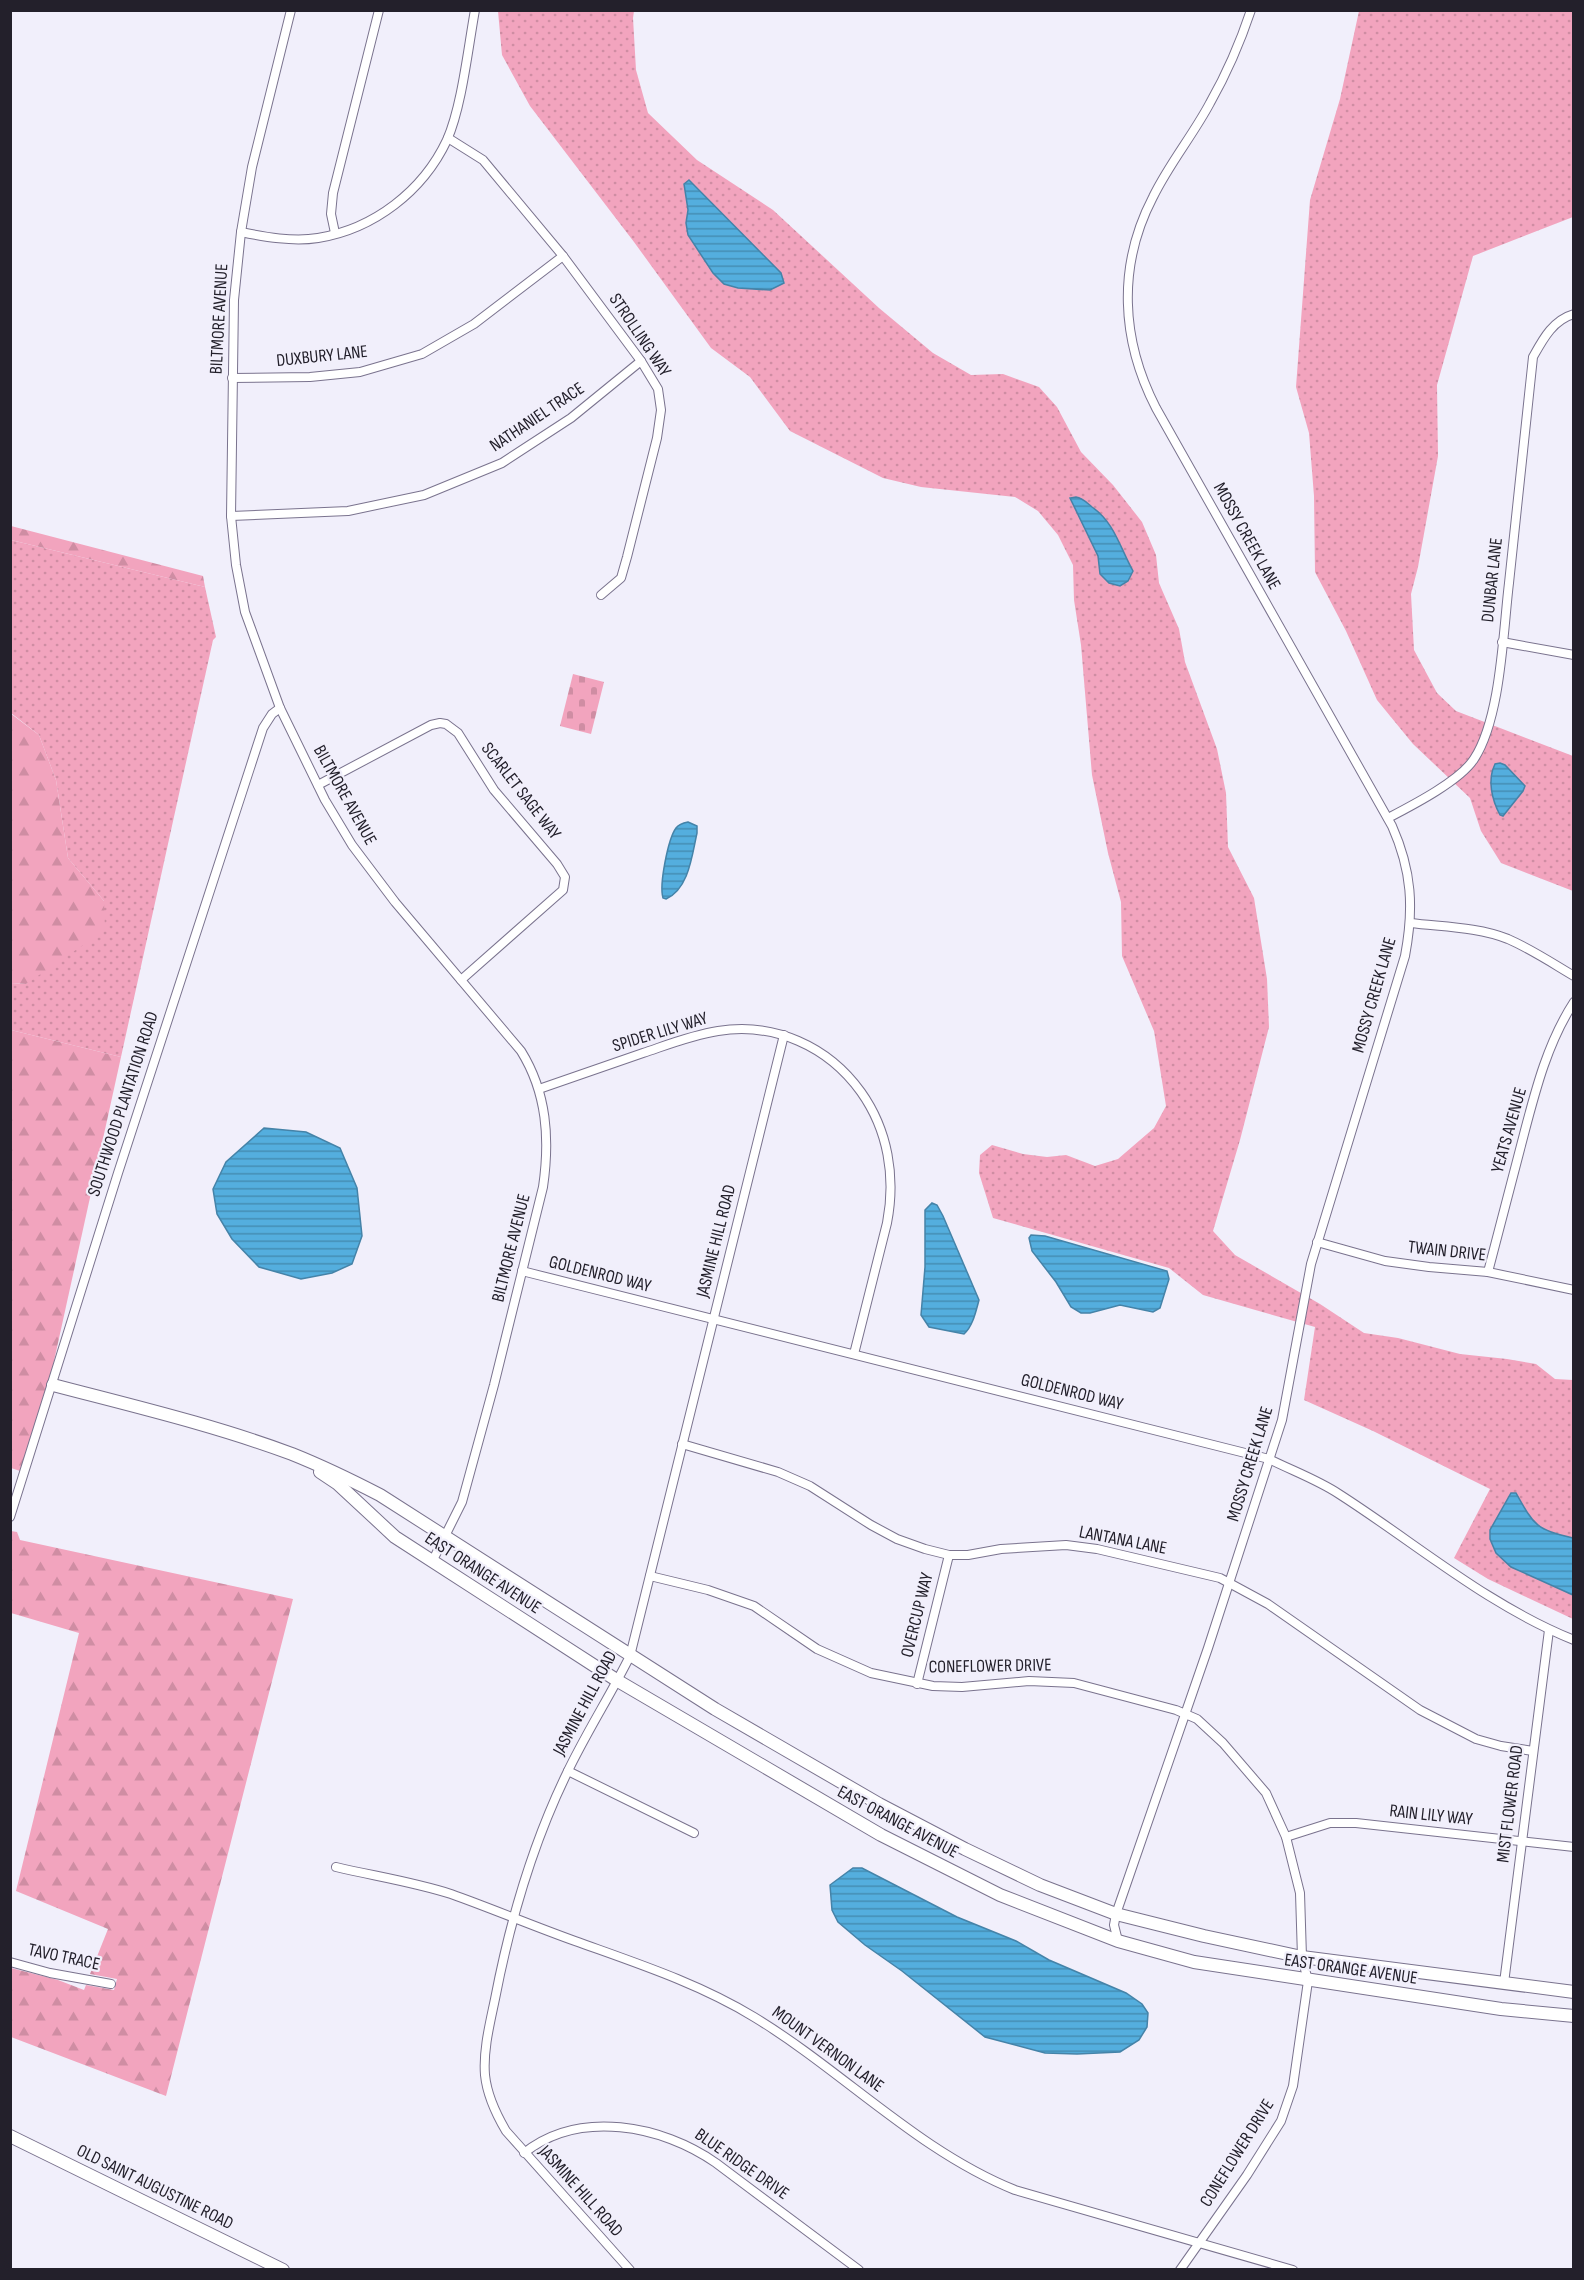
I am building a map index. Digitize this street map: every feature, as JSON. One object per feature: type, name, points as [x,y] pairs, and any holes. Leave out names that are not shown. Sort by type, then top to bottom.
[{"type":"street","name":"BILTMORE AVENUE","points":[[291,10],[252,167],[241,232],[234,300],[231,516],[245,612],[280,708],[336,820],[374,876],[521,1051],[534,1074],[539,1089],[547,1131],[543,1187],[494,1385],[462,1502],[432,1562]]},
{"type":"street","points":[[335,233],[331,214],[333,193],[378,10]]},
{"type":"street","points":[[241,232],[295,239],[318,238],[356,227],[393,207],[411,192],[440,153],[448,138],[456,114],[475,10]]},
{"type":"street","name":"MOSSY CREEK LANE","points":[[1118,1941],[1114,1925],[1116,1914],[1230,1582],[1287,1399],[1311,1264],[1405,956],[1411,923],[1406,866],[1398,839],[1388,818],[1156,408],[1143,379],[1130,334],[1127,286],[1138,230],[1154,194],[1227,72],[1251,10]]},
{"type":"street","name":"STROLLING WAY","points":[[448,138],[483,160],[563,256],[642,361],[658,389],[661,410],[657,438],[621,578],[601,595]]},
{"type":"street","name":"DUXBURY LANE","points":[[232,378],[310,377],[360,372],[422,354],[474,324],[563,256]]},
{"type":"street","name":"DUNBAR LANE","points":[[1388,818],[1448,783],[1473,761],[1486,735],[1502,642],[1533,357],[1547,332],[1565,316],[1574,314]]},
{"type":"street","name":"NATHANIEL TRACE","points":[[231,516],[348,511],[423,495],[502,463],[571,418],[642,361]]},
{"type":"street","points":[[1502,642],[1574,655]]},
{"type":"street","name":"SOUTHWOOD PLANTATION ROAD","points":[[10,1517],[122,1161],[263,728],[272,714],[280,708]]},
{"type":"street","name":"SCARLET SAGE WAY","points":[[318,785],[431,725],[446,724],[458,733],[494,790],[557,864],[565,877],[563,890],[461,980]]},
{"type":"street","points":[[1411,923],[1461,928],[1502,937],[1574,976]]},
{"type":"street","name":"YEATS AVENUE","points":[[1488,1272],[1531,1108],[1551,1043],[1560,1023],[1574,1002]]},
{"type":"street","name":"SPIDER LILY WAY","points":[[539,1089],[678,1042],[715,1031],[735,1029],[754,1029],[784,1035],[814,1048],[844,1071],[867,1100],[880,1124],[891,1178],[891,1203],[854,1354]]},
{"type":"street","name":"JASMINE HILL ROAD","points":[[630,2270],[524,2153],[500,2120],[485,2076],[487,2043],[513,1918],[543,1827],[568,1771],[630,1656],[784,1035]]},
{"type":"street","name":"TWAIN DRIVE","points":[[1317,1242],[1385,1261],[1488,1272],[1574,1290]]},
{"type":"street","name":"GOLDENROD WAY","points":[[522,1271],[1269,1459],[1338,1493],[1484,1594],[1549,1630],[1574,1640]]},
{"type":"street","name":"EAST ORANGE AVENUE","points":[[53,1385],[193,1422],[291,1454],[336,1472],[380,1495],[715,1709],[838,1780],[965,1849],[1040,1885],[1116,1914],[1302,1957],[1574,1992]]},
{"type":"street","name":"LANTANA LANE","points":[[682,1444],[778,1472],[810,1486],[897,1539],[949,1555],[1066,1545],[1097,1549],[1230,1582],[1268,1604],[1420,1710],[1476,1739],[1533,1751]]},
{"type":"street","name":"EAST ORANGE AVENUE","points":[[291,1454],[338,1484],[395,1537],[618,1681],[881,1835],[1000,1895],[1118,1941],[1194,1962],[1501,2009],[1574,2016]]},
{"type":"street","name":"OVERCUP WAY","points":[[917,1684],[949,1555]]},
{"type":"street","name":"CONEFLOWER DRIVE","points":[[650,1576],[730,1597],[754,1606],[790,1632],[846,1663],[871,1673],[917,1684],[962,1687],[1029,1681],[1074,1683],[1185,1714],[1197,1719],[1223,1743],[1266,1793],[1286,1837],[1300,1893],[1302,1957],[1308,1981],[1293,2086],[1281,2121],[1247,2175],[1180,2270]]},
{"type":"street","name":"MIST FLOWER ROAD","points":[[1504,1983],[1549,1630]]},
{"type":"street","points":[[568,1771],[694,1833]]},
{"type":"street","name":"RAIN LILY WAY","points":[[1286,1837],[1330,1824],[1356,1823],[1574,1847]]},
{"type":"street","name":"MOUNT VERNON LANE","points":[[336,1867],[449,1894],[688,1983],[724,2000],[793,2042],[944,2153],[991,2180],[1015,2190],[1293,2270]]},
{"type":"street","points":[[1308,1981],[1327,1960]]},
{"type":"street","name":"TAVO TRACE","points":[[10,1962],[50,1973],[111,1984]]},
{"type":"street","name":"BLUE RIDGE DRIVE","points":[[524,2153],[535,2144],[547,2139],[588,2129],[619,2127],[638,2129],[671,2138],[694,2148],[716,2163],[859,2270]]},
{"type":"street","name":"OLD SAINT AUGUSTINE ROAD","points":[[10,2136],[283,2270]]},
{"type":"green space","points":[[498,11],[634,11],[636,70],[648,113],[697,160],[773,210],[879,308],[933,353],[971,375],[1003,374],[1039,387],[1057,407],[1081,452],[1113,485],[1142,522],[1156,555],[1159,583],[1179,629],[1185,662],[1217,749],[1226,793],[1228,847],[1254,898],[1267,979],[1269,1027],[1240,1140],[1213,1231],[1235,1255],[1320,1304],[1364,1333],[1398,1338],[1460,1354],[1536,1364],[1555,1379],[1573,1380],[1573,1619],[1488,1579],[1454,1558],[1490,1489],[1373,1431],[1304,1400],[1315,1327],[1203,1295],[1169,1268],[993,1218],[979,1173],[980,1155],[992,1145],[1023,1154],[1047,1157],[1066,1155],[1095,1166],[1118,1159],[1154,1128],[1166,1106],[1154,1031],[1122,956],[1121,902],[1092,775],[1081,645],[1074,600],[1073,565],[1058,535],[1038,511],[1015,497],[921,487],[883,478],[790,431],[750,377],[711,348],[634,242],[530,106],[502,55]]},
{"type":"green space","points":[[1359,11],[1573,11],[1573,217],[1473,256],[1437,385],[1438,456],[1411,594],[1414,650],[1437,693],[1456,711],[1573,756],[1573,891],[1501,863],[1481,831],[1470,798],[1413,744],[1377,700],[1346,631],[1315,572],[1314,496],[1309,433],[1296,387],[1310,200],[1340,99]]},
{"type":"green space","points":[[11,526],[203,576],[205,587],[11,540]]},
{"type":"green space","points":[[11,540],[205,587],[216,637],[213,640],[121,1057],[11,1030],[11,983],[26,984],[104,901],[68,858],[56,780],[39,735],[11,713]]},
{"type":"green space","points":[[573,674],[604,682],[591,734],[560,726]]},
{"type":"green space","points":[[10,713],[39,735],[56,780],[68,858],[104,901],[105,930],[26,984],[11,983]]},
{"type":"green space","points":[[11,1030],[121,1057],[52,1370],[20,1471],[11,1468]]},
{"type":"green space","points":[[11,1531],[17,1532],[20,1540],[293,1599],[166,2096],[11,2037],[11,1968],[58,1980],[84,1990],[86,1985],[114,1990],[117,1979],[90,1974],[108,1929],[16,1891],[79,1633],[11,1613]]},
{"type":"water","points":[[689,180],[781,273],[784,283],[770,290],[738,288],[724,284],[713,273],[688,235],[686,223],[688,210],[684,184]]},
{"type":"water","points":[[1070,498],[1081,498],[1100,513],[1116,536],[1133,571],[1128,581],[1120,586],[1109,583],[1100,574],[1098,556]]},
{"type":"water","points":[[1495,764],[1505,765],[1525,786],[1503,816],[1500,815],[1495,803],[1491,783]]},
{"type":"water","points":[[688,822],[697,826],[691,861],[680,888],[666,899],[663,898],[662,883],[670,842],[677,827]]},
{"type":"water","points":[[264,1128],[306,1132],[340,1148],[357,1188],[362,1236],[352,1264],[332,1273],[301,1279],[259,1267],[232,1239],[217,1214],[213,1189],[226,1162]]},
{"type":"water","points":[[932,1203],[937,1205],[943,1216],[979,1300],[972,1323],[964,1334],[929,1327],[921,1315],[925,1267],[925,1210]]},
{"type":"water","points":[[1031,1235],[1045,1236],[1167,1271],[1169,1279],[1160,1308],[1153,1312],[1120,1305],[1090,1313],[1081,1313],[1071,1307],[1056,1282],[1032,1251],[1029,1238]]},
{"type":"water","points":[[1511,1493],[1516,1493],[1538,1525],[1551,1532],[1573,1538],[1573,1595],[1511,1567],[1496,1553],[1490,1539],[1490,1530]]},
{"type":"water","points":[[853,1868],[862,1868],[957,1917],[1016,1941],[1049,1960],[1126,1993],[1142,2004],[1148,2013],[1147,2027],[1139,2040],[1120,2052],[1045,2053],[985,2037],[838,1922],[832,1910],[830,1885]]}]
